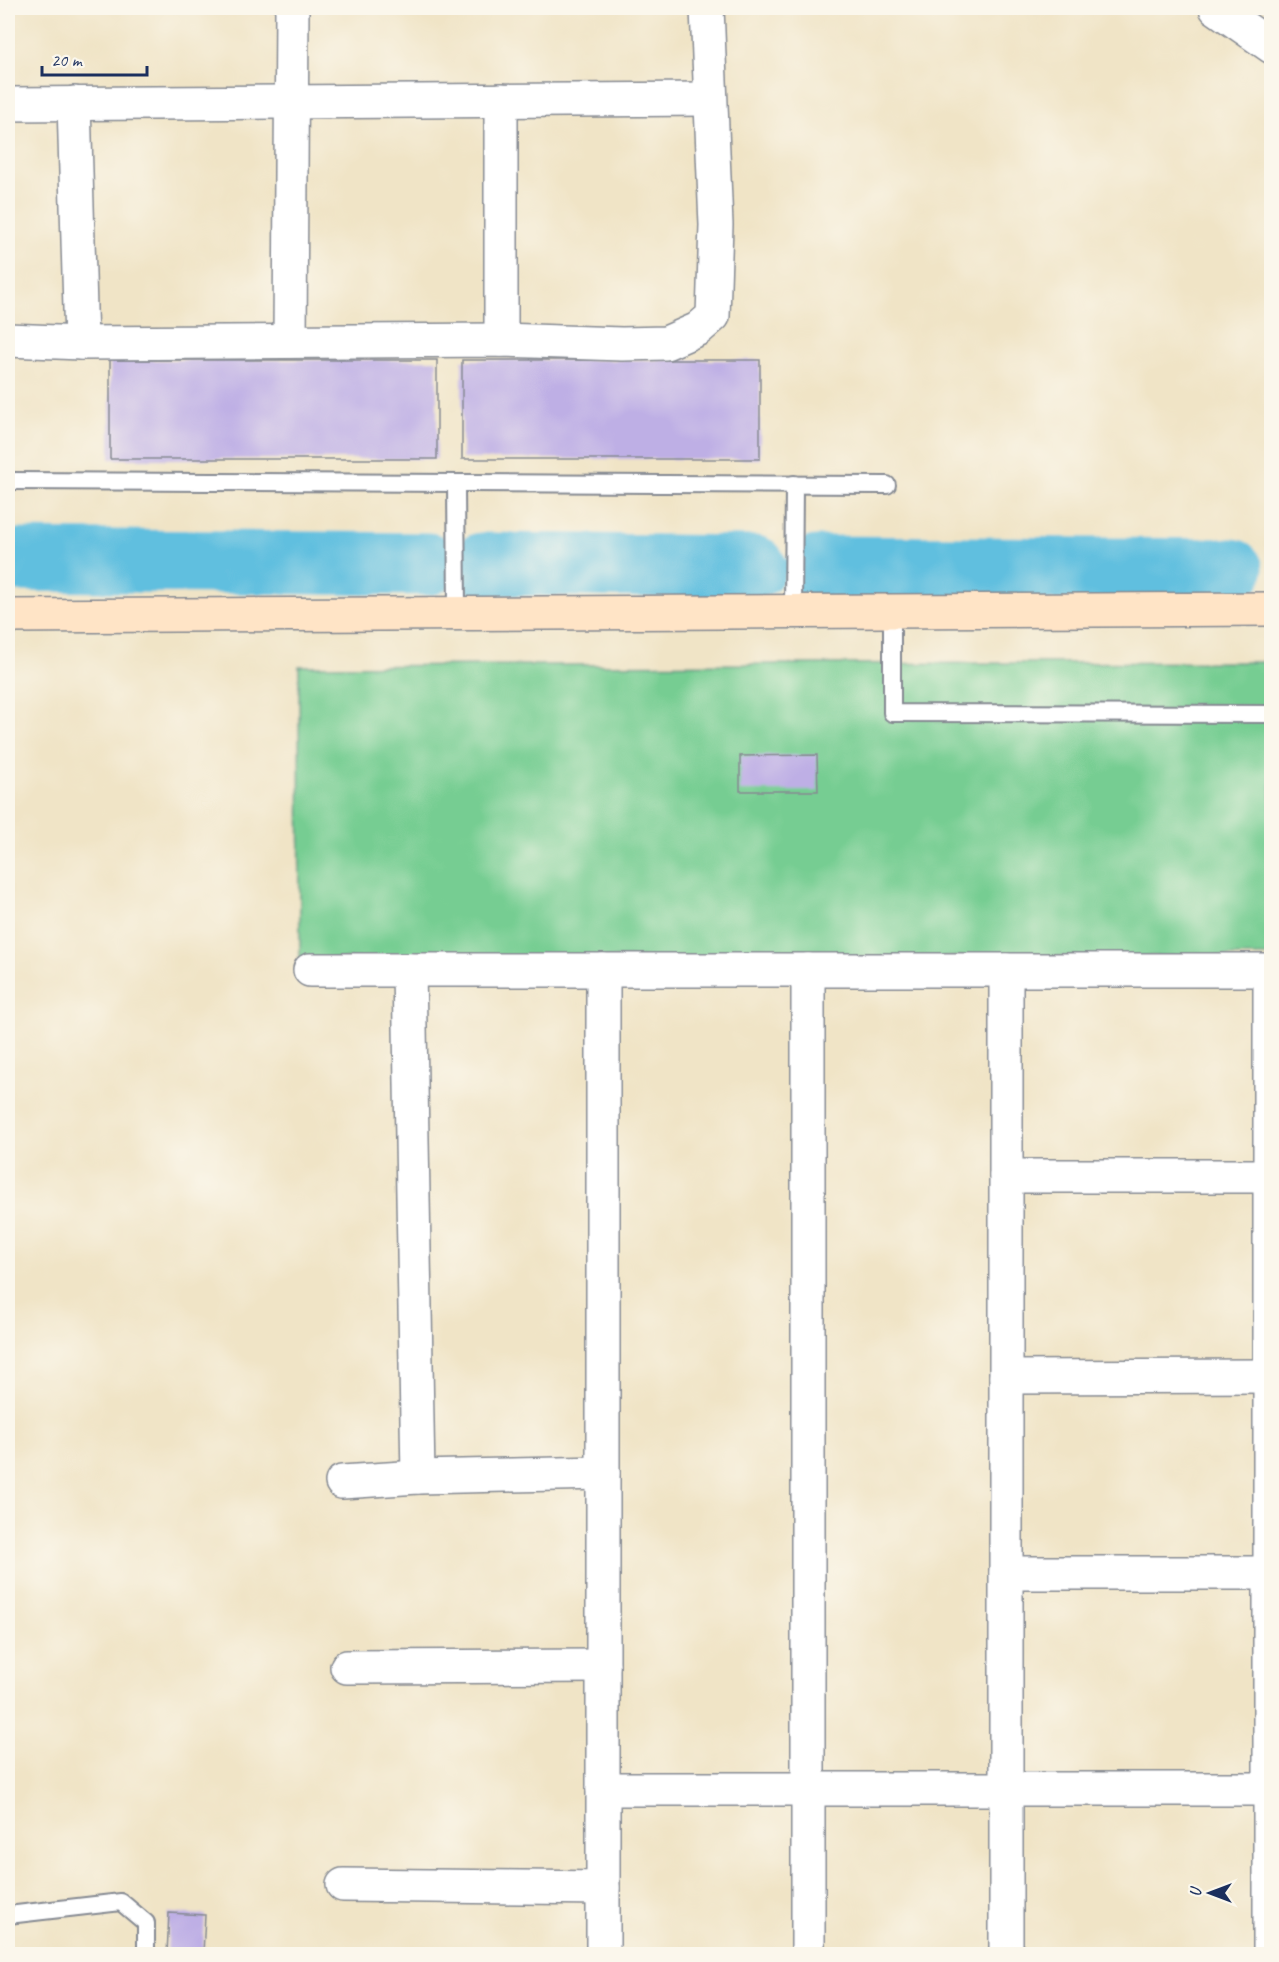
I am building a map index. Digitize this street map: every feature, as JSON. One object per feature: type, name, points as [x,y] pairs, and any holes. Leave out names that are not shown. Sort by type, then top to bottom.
[{"type":"main road","points":[[8,616],[1272,609]]},
{"type":"street","points":[[290,341],[292,8]]},
{"type":"street","points":[[8,340],[81,343],[501,340],[622,344],[666,343],[698,329],[713,316],[716,225],[707,8]]},
{"type":"street","points":[[1216,8],[1272,47]]},
{"type":"street","points":[[8,104],[709,99]]},
{"type":"street","points":[[501,100],[501,340]]},
{"type":"street","points":[[74,103],[81,343]]},
{"type":"street","points":[[310,970],[1271,970],[1270,1954]]},
{"type":"street","points":[[409,970],[418,1478]]},
{"type":"street","points":[[603,970],[603,1954]]},
{"type":"street","points":[[808,970],[808,1954]]},
{"type":"street","points":[[1006,970],[1006,1954]]},
{"type":"street","points":[[1006,1176],[1271,1176]]},
{"type":"street","points":[[1006,1377],[1270,1376]]},
{"type":"street","points":[[342,1482],[603,1473]]},
{"type":"street","points":[[1006,1573],[1270,1573]]},
{"type":"street","points":[[347,1667],[603,1666]]},
{"type":"street","points":[[603,1789],[1271,1789]]},
{"type":"street","points":[[343,1885],[603,1888]]},
{"type":"lane","points":[[8,481],[887,485]]},
{"type":"lane","points":[[456,483],[457,613]]},
{"type":"lane","points":[[792,611],[794,484]]},
{"type":"lane","points":[[892,611],[892,713],[1272,714]]},
{"type":"lane","points":[[8,1915],[122,1902],[146,1923],[146,1954]]},
{"type":"green space","points":[[1271,662],[1271,956],[300,959],[299,666]]},
{"type":"building","points":[[110,360],[437,360],[437,459],[110,459]]},
{"type":"building","points":[[462,360],[760,360],[760,459],[462,459]]},
{"type":"building","points":[[817,755],[818,791],[740,791],[740,756]]},
{"type":"building","points":[[169,1913],[205,1915],[203,1954],[167,1954]]},
{"type":"waterway","points":[[8,560],[428,564]]},
{"type":"waterway","points":[[482,564],[755,567]]},
{"type":"waterway","points":[[817,567],[1232,570]]}]
